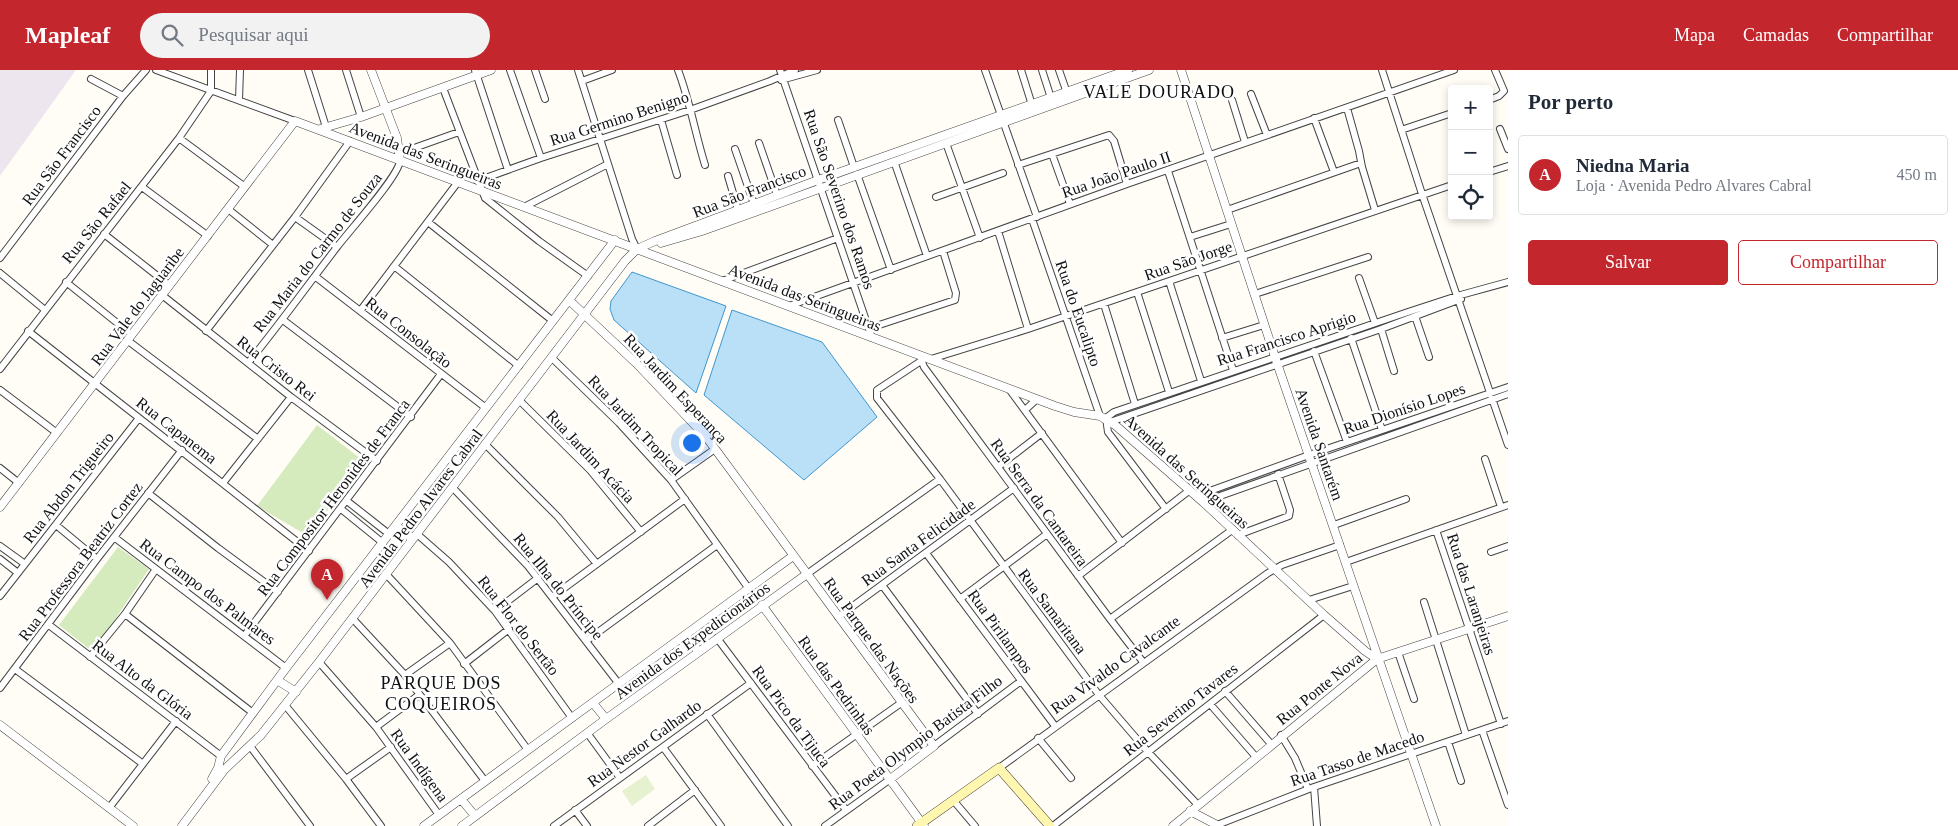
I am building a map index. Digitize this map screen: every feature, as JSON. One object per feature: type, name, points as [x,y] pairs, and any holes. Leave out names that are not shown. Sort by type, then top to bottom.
[{"type":"main road","name":"Rua Vivaldo Cavalcante","points":[[921,825],[999,768]]},
{"type":"main road","points":[[999,768],[1051,826]]},
{"type":"street","name":"Rua São Francisco","points":[[0,258],[2,250],[123,96],[146,70]]},
{"type":"street","name":"Avenida das Seringueiras","points":[[156,70],[296,121],[323,128],[350,141],[400,157],[481,192],[615,240],[920,358],[932,359],[1037,399],[1074,412],[1105,420],[1193,493],[1324,615],[1365,651],[1377,658]]},
{"type":"street","points":[[211,70],[211,91]]},
{"type":"street","points":[[239,100],[240,70]]},
{"type":"street","points":[[308,70],[323,128],[385,109],[443,88],[476,73],[491,70]]},
{"type":"street","points":[[346,70],[361,117]]},
{"type":"street","points":[[371,70],[397,138],[400,157],[459,132]]},
{"type":"street","points":[[510,70],[541,158]]},
{"type":"street","points":[[535,70],[545,99]]},
{"type":"street","points":[[578,70],[632,239],[637,249]]},
{"type":"street","points":[[582,80],[612,70]]},
{"type":"street","points":[[678,70],[705,165]]},
{"type":"street","name":"Rua Germino Benigno","points":[[477,181],[541,158],[690,110],[795,70]]},
{"type":"street","name":"Rua Germino Benigno","points":[[782,75],[817,70]]},
{"type":"street","name":"Rua do Eucalipto","points":[[985,70],[1018,165],[1066,316],[1112,439],[1166,509]]},
{"type":"street","points":[[1021,70],[1032,105]]},
{"type":"street","points":[[1042,70],[1051,98]]},
{"type":"street","points":[[1059,70],[1067,92]]},
{"type":"street","name":"Rua São Francisco","points":[[855,170],[894,161],[946,143],[1032,105],[1128,70]]},
{"type":"street","name":"Rua São Francisco","points":[[637,249],[702,231],[855,170],[1149,70]]},
{"type":"street","name":"Avenida Santarém","points":[[1181,70],[1264,325],[1436,826]]},
{"type":"street","points":[[1382,70],[1422,194],[1508,445]]},
{"type":"street","name":"Rua João Paulo II","points":[[789,306],[998,232],[1070,204],[1168,171],[1209,154],[1454,70]]},
{"type":"street","points":[[1493,98],[1504,91],[1495,70]]},
{"type":"street","points":[[476,73],[508,170]]},
{"type":"street","name":"Rua São Severino dos Ramos","points":[[782,75],[872,338]]},
{"type":"street","points":[[91,79],[123,96]]},
{"type":"street","points":[[443,88],[481,192],[485,198],[588,276]]},
{"type":"street","name":"Rua São Rafael","points":[[0,369],[44,310],[142,187],[211,91]]},
{"type":"street","points":[[1251,94],[1267,135]]},
{"type":"street","points":[[1232,100],[1245,142]]},
{"type":"street","points":[[1347,108],[1375,210]]},
{"type":"street","points":[[1401,130],[1448,114]]},
{"type":"street","points":[[1314,118],[1334,172]]},
{"type":"street","points":[[661,120],[677,175]]},
{"type":"street","points":[[838,120],[891,270]]},
{"type":"street","name":"Rua Vale do Jaguaribe","points":[[0,507],[296,121]]},
{"type":"street","points":[[1500,128],[1508,149]]},
{"type":"street","points":[[1018,165],[1109,135],[1114,141],[1127,184]]},
{"type":"street","points":[[179,138],[245,187]]},
{"type":"street","points":[[206,331],[350,141]]},
{"type":"street","points":[[946,143],[980,238]]},
{"type":"street","points":[[759,144],[777,195]]},
{"type":"street","points":[[735,150],[754,204]]},
{"type":"street","points":[[1052,154],[1070,204]]},
{"type":"street","name":"Rua Maria do Carmo de Souza","points":[[248,363],[284,320],[336,247],[394,176],[400,157]]},
{"type":"street","points":[[894,161],[927,256]]},
{"type":"street","points":[[1227,210],[1361,163]]},
{"type":"street","points":[[524,208],[608,164]]},
{"type":"street","points":[[1493,171],[1508,166]]},
{"type":"street","points":[[1168,171],[1233,370]]},
{"type":"street","points":[[936,196],[1003,173]]},
{"type":"street","points":[[728,176],[738,210]]},
{"type":"street","points":[[360,311],[458,182]]},
{"type":"street","name":"Rua São Francisco","points":[[637,249],[655,240],[777,195],[819,183]]},
{"type":"street","name":"Rua São Jorge","points":[[932,359],[1104,304],[1448,185]]},
{"type":"street","points":[[142,187],[208,236]]},
{"type":"street","points":[[228,209],[273,245]]},
{"type":"street","points":[[295,216],[336,247]]},
{"type":"street","points":[[428,222],[553,321]]},
{"type":"street","points":[[1190,237],[1231,224]]},
{"type":"street","points":[[998,232],[1028,329]]},
{"type":"street","points":[[104,234],[169,285]]},
{"type":"street","points":[[722,281],[838,238]]},
{"type":"street","name":"Avenida Pedro Alvares Cabral","points":[[176,826],[215,775],[221,756],[277,680],[615,240]]},
{"type":"street","name":"Avenida Pedro Alvares Cabral","points":[[182,826],[224,770],[250,746],[286,705],[625,261],[637,249]]},
{"type":"street","points":[[870,328],[955,300],[956,297],[943,251]]},
{"type":"street","points":[[1255,294],[1368,257]]},
{"type":"street","points":[[394,266],[519,366]]},
{"type":"street","points":[[0,273],[44,310]]},
{"type":"street","name":"Rua Consolação","points":[[316,277],[486,408]]},
{"type":"street","points":[[1359,278],[1375,323]]},
{"type":"street","points":[[1169,281],[1201,381]]},
{"type":"street","points":[[66,282],[129,337],[258,439]]},
{"type":"street","name":"Rua Francisco Aprigio","points":[[1105,420],[1375,323],[1508,282]]},
{"type":"street","points":[[1137,292],[1169,392]]},
{"type":"street","name":"Rua Cristo Rei","points":[[162,295],[291,397],[377,461]]},
{"type":"street","name":"Rua Francisco Aprigio","points":[[1105,420],[1120,409],[1169,392],[1233,370],[1314,351],[1381,329],[1458,298]]},
{"type":"street","name":"Rua Jardim Esperança","points":[[570,301],[673,401],[715,449],[807,574]]},
{"type":"street","points":[[1104,304],[1135,404]]},
{"type":"street","points":[[1415,316],[1429,357]]},
{"type":"street","points":[[284,320],[410,417]]},
{"type":"street","points":[[1222,338],[1264,325]]},
{"type":"street","points":[[1381,329],[1394,371]]},
{"type":"street","name":"Rua Capanema","points":[[28,331],[309,551]]},
{"type":"street","points":[[1351,338],[1382,430]]},
{"type":"street","points":[[1314,351],[1347,442]]},
{"type":"street","name":"Rua Jardim Tropical","points":[[552,358],[619,423],[671,480],[749,589]]},
{"type":"street","name":"Rua Samaritana","points":[[920,358],[884,384],[876,392],[877,398],[940,479],[1099,695],[1148,752],[1198,805]]},
{"type":"street","name":"Rua Serra da Cantareira","points":[[920,358],[1110,620],[1143,662]]},
{"type":"street","name":"Rua Compositor Heronides de Franca","points":[[245,635],[442,374]]},
{"type":"street","name":"Rua Dionísio Lopes","points":[[1078,576],[1166,509],[1193,493],[1261,476],[1278,474],[1312,463],[1491,396],[1508,386]]},
{"type":"street","points":[[1008,387],[1122,543]]},
{"type":"street","points":[[0,390],[57,433]]},
{"type":"street","name":"Rua Dionísio Lopes","points":[[1203,502],[1309,455],[1491,396],[1508,394]]},
{"type":"street","points":[[223,483],[291,397]]},
{"type":"street","points":[[1025,410],[1037,399]]},
{"type":"street","name":"Rua Jardim Acácia","points":[[519,400],[590,470],[641,532]]},
{"type":"street","name":"Rua Abdon Trigueiro","points":[[0,596],[139,418]]},
{"type":"street","points":[[998,466],[1042,433]]},
{"type":"street","points":[[485,444],[558,517],[597,564]]},
{"type":"street","points":[[671,480],[715,449]]},
{"type":"street","name":"Rua Professora Beatriz Cortez","points":[[0,688],[182,450]]},
{"type":"street","points":[[1485,459],[1501,507]]},
{"type":"street","points":[[0,468],[19,483]]},
{"type":"street","points":[[1110,620],[1235,533],[1289,516],[1290,510],[1278,474]]},
{"type":"street","name":"Avenida dos Expedicionários","points":[[462,826],[762,605],[940,479]]},
{"type":"street","name":"Rua Ilha do Príncipe","points":[[453,488],[509,545],[538,578],[619,684]]},
{"type":"street","name":"Rua Santa Felicidade","points":[[838,617],[1014,488]]},
{"type":"street","points":[[148,493],[278,592]]},
{"type":"street","points":[[552,598],[685,498]]},
{"type":"street","points":[[1334,526],[1406,499]]},
{"type":"street","points":[[347,502],[389,534]]},
{"type":"street","points":[[1346,562],[1508,505]]},
{"type":"street","points":[[341,509],[383,543]]},
{"type":"street","points":[[56,525],[97,559]]},
{"type":"street","points":[[396,526],[415,536]]},
{"type":"street","name":"Rua das Laranjeiras","points":[[1436,530],[1469,630],[1505,722]]},
{"type":"street","points":[[960,599],[1047,534]]},
{"type":"street","name":"Rua Flor do Sertão","points":[[415,536],[449,562],[495,612],[572,718]]},
{"type":"street","name":"Rua Campo dos Palmares","points":[[114,537],[286,668]]},
{"type":"street","points":[[586,641],[717,544]]},
{"type":"street","points":[[0,546],[25,564]]},
{"type":"street","name":"Rua Vivaldo Cavalcante","points":[[999,768],[1143,662],[1275,569],[1340,546]]},
{"type":"street","points":[[1491,552],[1508,546]]},
{"type":"street","name":"Rua Pirilampos","points":[[926,553],[1055,726]]},
{"type":"street","name":"Avenida dos Expedicionários","points":[[424,826],[794,556]]},
{"type":"street","points":[[0,559],[18,573]]},
{"type":"street","points":[[90,657],[125,614],[156,569]]},
{"type":"street","points":[[386,574],[450,643],[528,750]]},
{"type":"street","name":"Rua Parque das Nações","points":[[807,574],[934,746]]},
{"type":"street","points":[[495,612],[538,578]]},
{"type":"street","points":[[882,585],[978,714]]},
{"type":"street","points":[[1309,600],[1354,586]]},
{"type":"street","points":[[1424,602],[1466,735]]},
{"type":"street","name":"Rua das Pedrinhas","points":[[762,605],[921,825]]},
{"type":"street","points":[[125,614],[253,713]]},
{"type":"street","name":"Rua Severino Tavares","points":[[1051,826],[1324,615]]},
{"type":"street","name":"Rua Ponte Nova","points":[[1172,826],[1377,658],[1508,616]]},
{"type":"street","points":[[353,619],[405,675],[484,782]]},
{"type":"street","name":"Rua Alto da Glória","points":[[49,625],[221,756]]},
{"type":"street","points":[[464,664],[508,630]]},
{"type":"street","points":[[686,636],[699,652]]},
{"type":"street","name":"Rua Pico da Tijuca","points":[[717,638],[846,810]]},
{"type":"street","points":[[405,675],[450,643]]},
{"type":"street","points":[[1398,652],[1414,699]]},
{"type":"street","name":"Rua Indígena","points":[[319,662],[376,727],[439,815]]},
{"type":"street","points":[[15,669],[143,764]]},
{"type":"street","points":[[277,680],[296,692]]},
{"type":"street","name":"Rua Poeta Olympio Batista Filho","points":[[825,826],[1021,681]]},
{"type":"street","name":"Rua Nestor Galhardo","points":[[554,826],[751,682]]},
{"type":"street","points":[[1225,692],[1271,744]]},
{"type":"street","points":[[376,727],[419,695]]},
{"type":"street","points":[[593,703],[606,719]]},
{"type":"street","points":[[812,766],[901,703]]},
{"type":"street","points":[[1210,704],[1256,757]]},
{"type":"street","points":[[286,705],[346,779],[380,826]]},
{"type":"street","points":[[707,714],[788,826]]},
{"type":"street","points":[[109,808],[176,721]]},
{"type":"street","name":"Rua Tasso de Macedo","points":[[1218,825],[1311,788],[1505,722]]},
{"type":"street","points":[[2,728],[133,826]]},
{"type":"street","points":[[1482,730],[1508,805]]},
{"type":"street","points":[[588,734],[620,778]]},
{"type":"street","points":[[1282,736],[1311,788],[1317,826]]},
{"type":"street","points":[[1038,738],[1071,778]]},
{"type":"street","points":[[1448,742],[1461,781]]},
{"type":"street","points":[[250,746],[310,826]]},
{"type":"street","points":[[663,747],[721,826]]},
{"type":"street","points":[[346,779],[391,748]]},
{"type":"street","points":[[651,825],[695,790]]},
{"type":"street","points":[[461,799],[475,816]]},
{"type":"street","points":[[953,800],[975,826]]},
{"type":"street","points":[[575,810],[587,826]]},
{"type":"street","points":[[1190,811],[1218,825]]},
{"type":"shaded area","points":[[0,70],[76,70],[0,176]]},
{"type":"green space","points":[[317,425],[365,462],[308,536],[257,506]]},
{"type":"green space","points":[[118,547],[149,569],[93,652],[59,625]]},
{"type":"green space","points":[[646,775],[655,789],[632,806],[622,791]]},
{"type":"water","points":[[632,272],[726,306],[696,393],[614,320],[610,309],[611,301]]},
{"type":"water","points":[[732,310],[822,342],[877,417],[804,480],[704,395]]},
{"type":"place","name":"Niedna Maria","points":[[327,600]]},
{"type":"district","name":"VALE DOURADO","points":[[1159,92]]},
{"type":"district","name":"PARQUE DOS COQUEIROS","points":[[441,693]]}]
